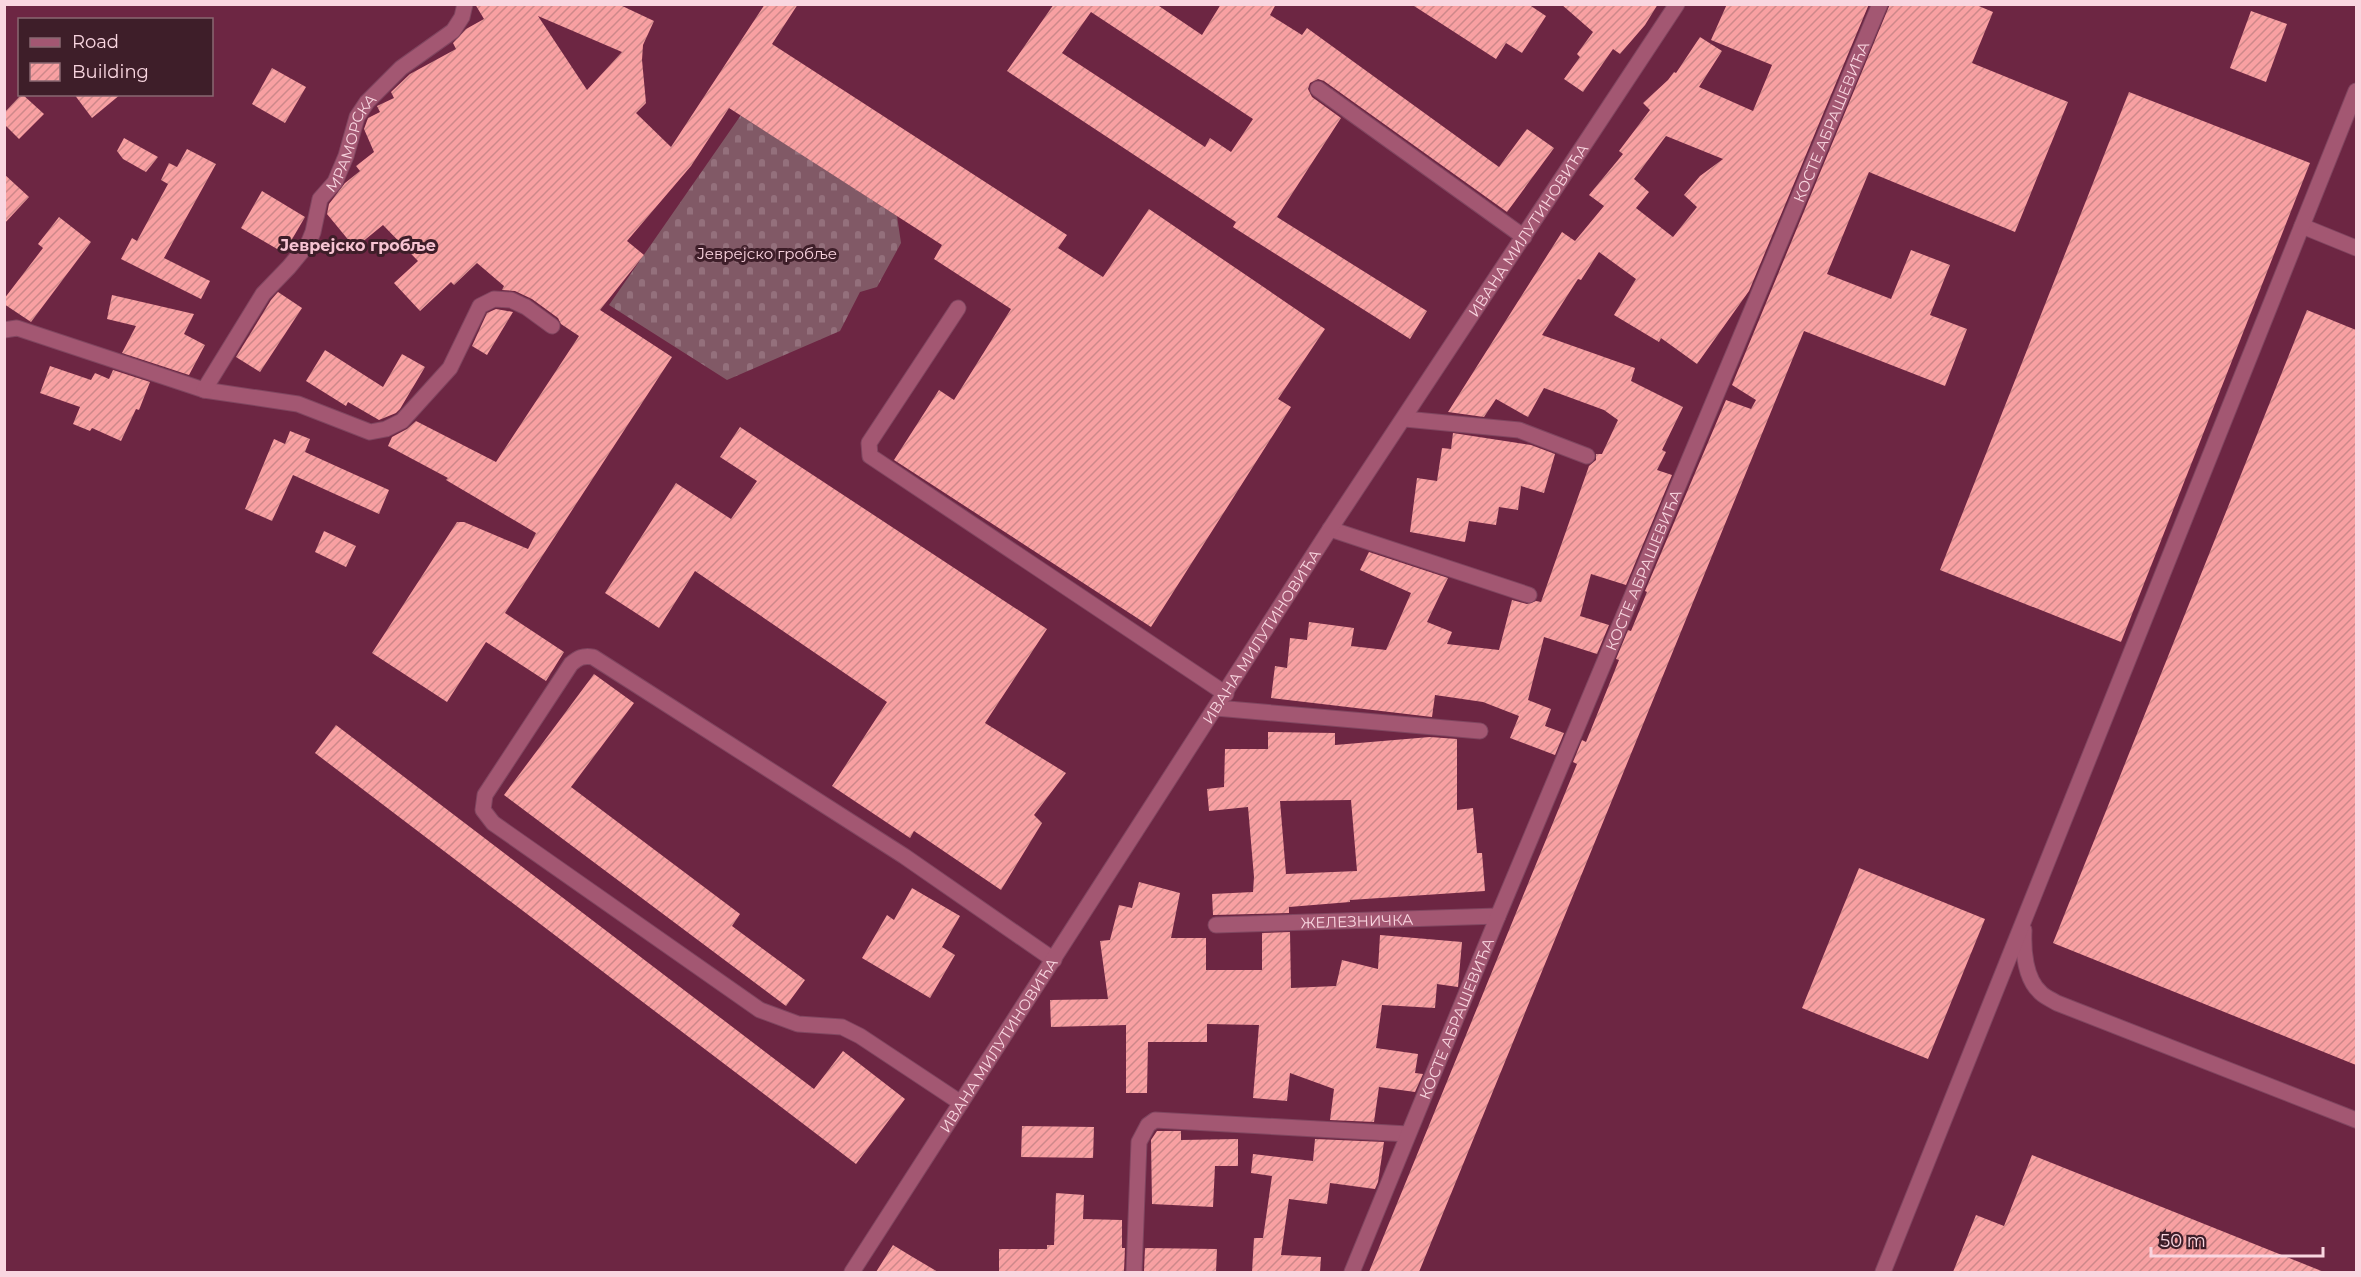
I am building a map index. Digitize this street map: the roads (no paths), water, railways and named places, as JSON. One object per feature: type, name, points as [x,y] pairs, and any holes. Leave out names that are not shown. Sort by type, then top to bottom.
[{"type":"street","name":"МРАМОРСКА","points":[[204,390],[263,294],[308,244],[314,232],[320,199],[335,182],[346,156],[357,117],[367,102],[401,68],[453,31],[462,17],[465,4]]},
{"type":"street","name":"ИВАНА МИЛУТИНОВИЋА","points":[[852,1272],[1330,530],[1677,4]]},
{"type":"street","name":"КОСТЕ АБРАШЕВИЋА","points":[[1352,1272],[1498,915],[1880,4]]},
{"type":"street","points":[[1318,89],[1524,237]]},
{"type":"street","points":[[1883,1272],[2356,91]]},
{"type":"street","points":[[2302,226],[2356,248]]},
{"type":"street","points":[[4,330],[17,328],[204,390],[298,404],[370,432],[386,429],[402,421],[450,368],[480,306],[494,299],[511,300],[526,307],[552,326]]},
{"type":"street","points":[[958,308],[869,443],[870,456],[1226,694]]},
{"type":"street","points":[[1404,419],[1518,430],[1587,456]]},
{"type":"street","points":[[1330,530],[1528,594]]},
{"type":"street","points":[[961,1103],[860,1036],[842,1027],[798,1024],[760,1010],[493,823],[483,810],[485,795],[571,664],[586,655],[593,657],[904,856],[1054,960]]},
{"type":"street","points":[[1216,708],[1480,731]]},
{"type":"street","name":"ЖЕЛЕЗНИЧКА","points":[[1216,925],[1498,915]]},
{"type":"street","points":[[2025,919],[2026,963],[2032,982],[2041,994],[2057,1003],[2356,1120]]},
{"type":"street","points":[[1134,1272],[1139,1142],[1148,1125],[1155,1120],[1407,1134]]},
{"type":"district","name":"Јеврејско гробље","points":[[358,245]]}]
